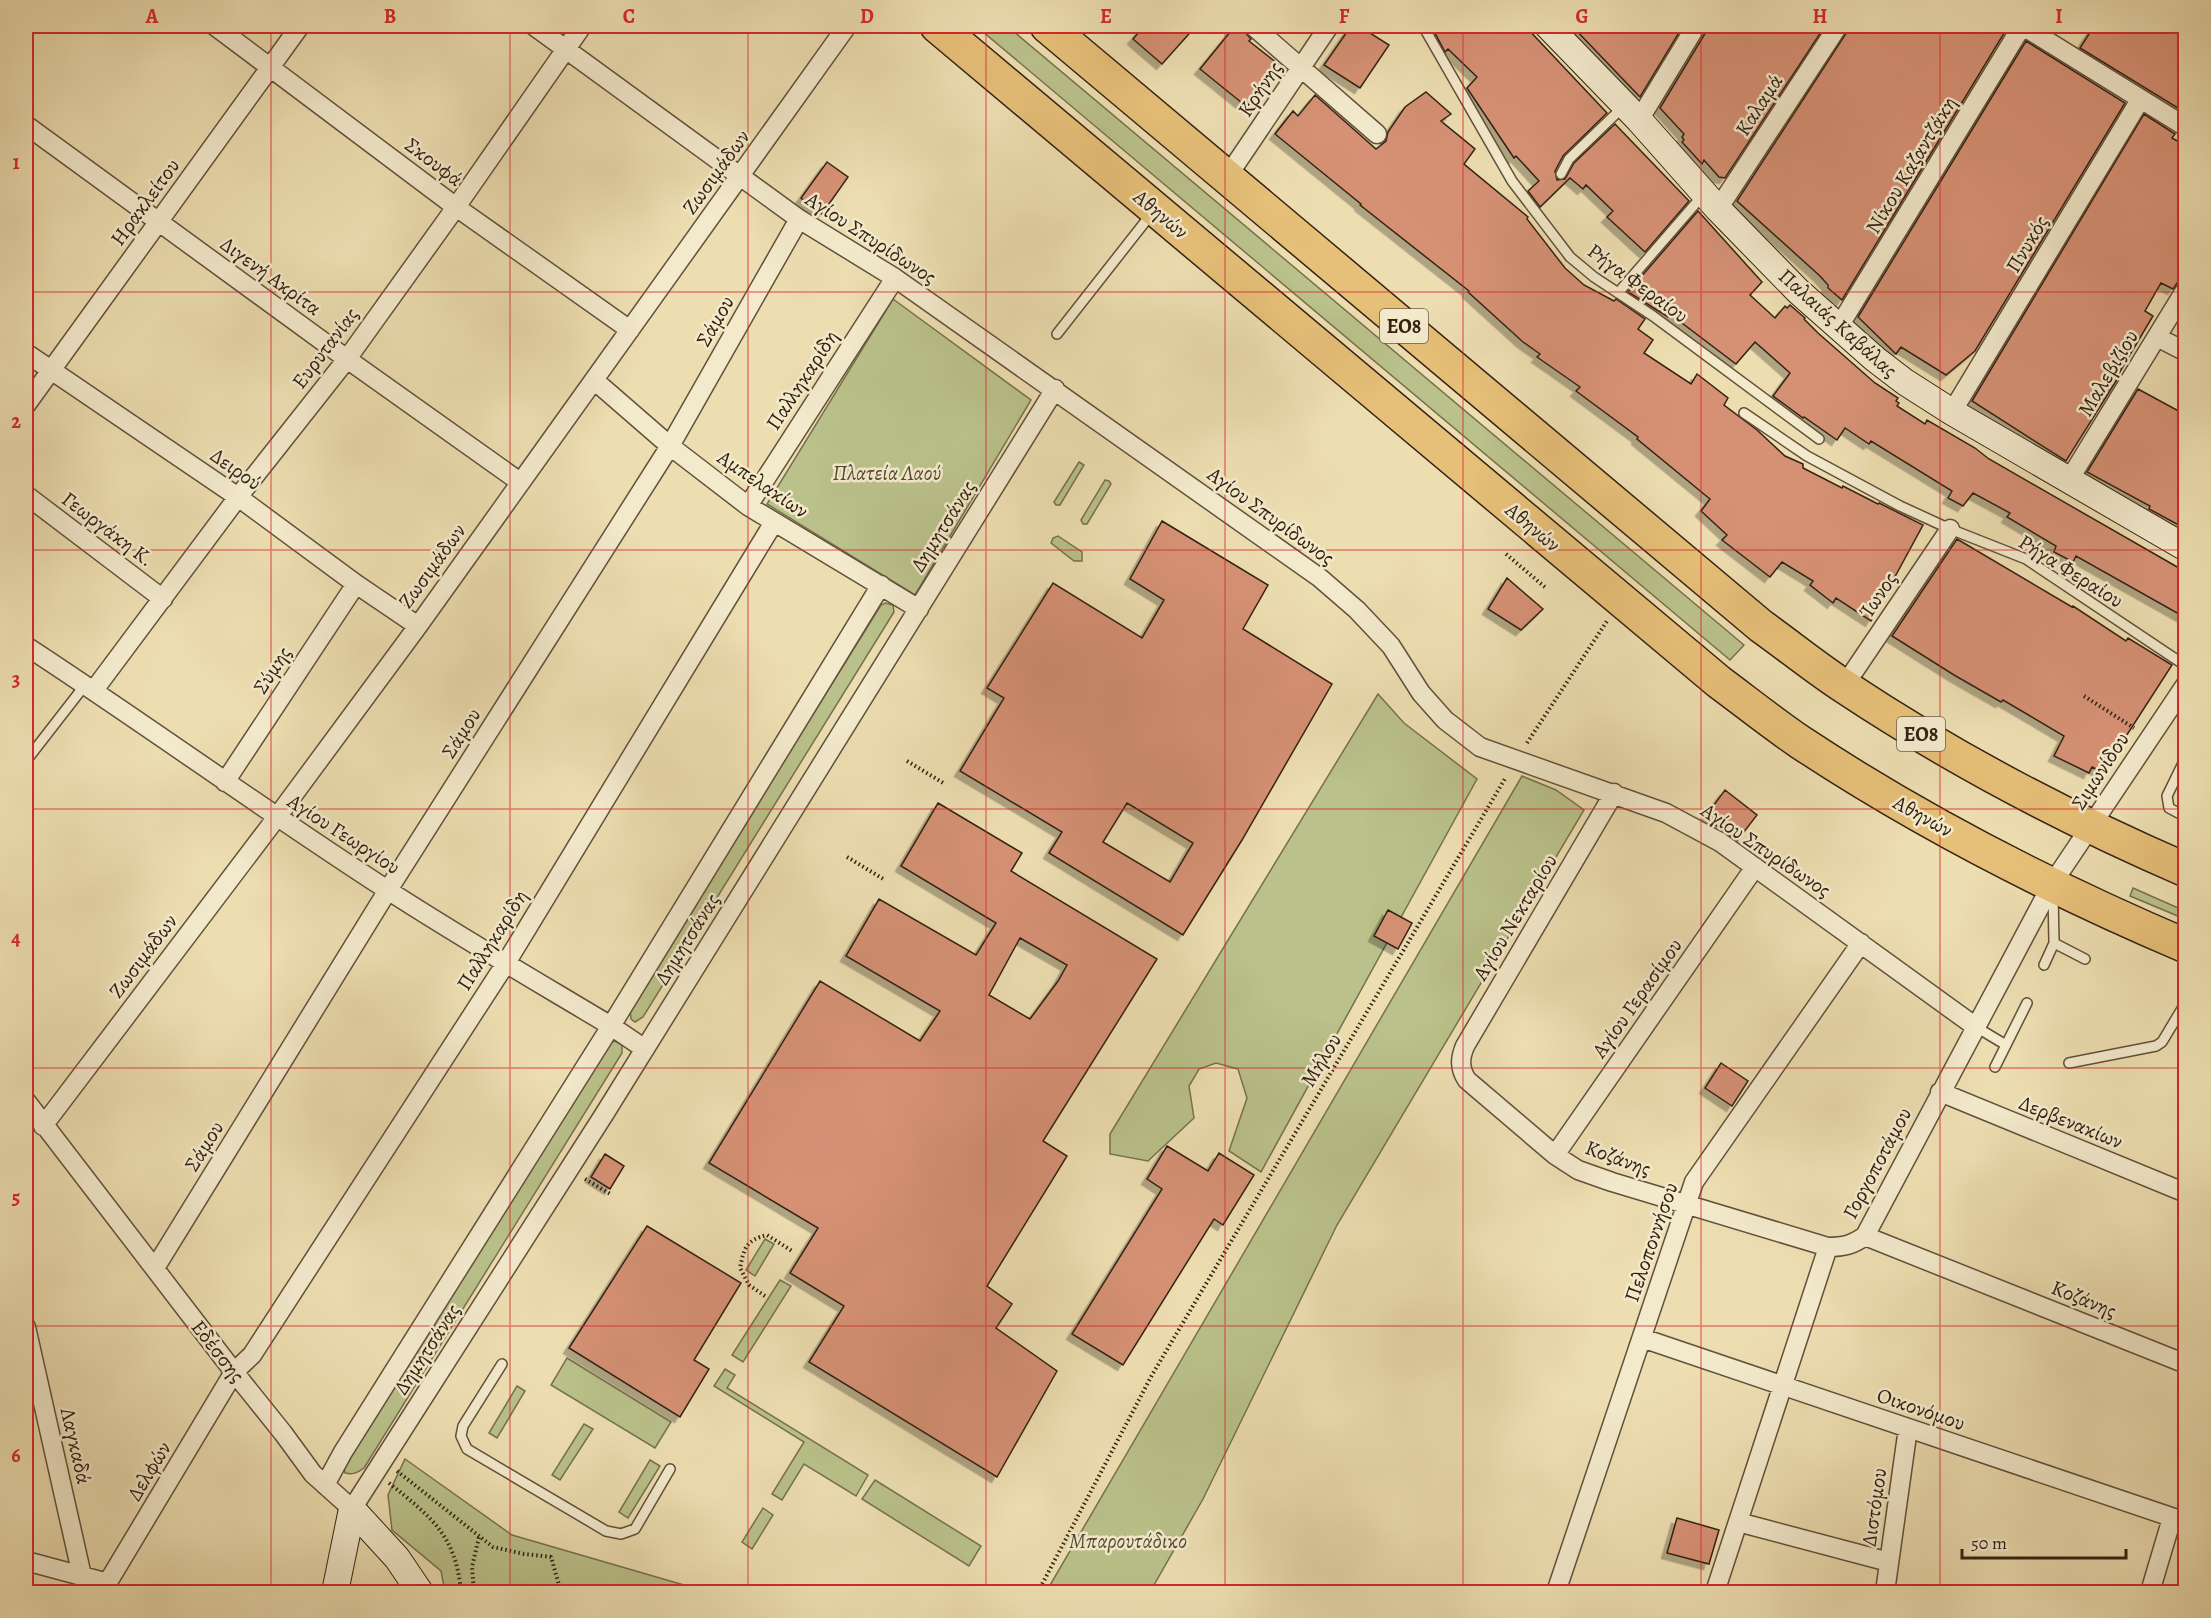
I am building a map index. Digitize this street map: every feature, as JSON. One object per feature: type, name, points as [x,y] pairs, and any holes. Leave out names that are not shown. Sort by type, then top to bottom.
[{"type":"highway","name":"Αθηνών","points":[[937,26],[1719,682],[1798,740],[1888,797],[2052,884],[2108,912],[2186,946]]},
{"type":"highway","name":"ΕΟ8","points":[[1047,26],[1761,626],[1844,686],[1916,731],[1999,778],[2186,870]]},
{"type":"street","name":"Σκουφά","points":[[214,26],[271,66],[456,207],[630,330]]},
{"type":"street","name":"Ηρακλείτου","points":[[26,405],[300,26]]},
{"type":"street","name":"Αγίου Σπυρίδωνος","points":[[534,26],[799,219],[894,278],[1055,389],[1320,578],[1357,610],[1391,646],[1421,693],[1445,720],[1480,747],[1666,813],[1720,842],[1976,1027]]},
{"type":"street","name":"Ευρυτανίας","points":[[90,688],[163,599],[238,497],[347,359],[582,26]]},
{"type":"street","name":"Ζωσιμάδων","points":[[43,1126],[277,817],[418,626],[847,26]]},
{"type":"street","points":[[1253,26],[1377,134]]},
{"type":"street","name":"Κρήνης","points":[[1227,177],[1329,26]]},
{"type":"street","points":[[1632,113],[1696,26]]},
{"type":"street","name":"Καλαμά","points":[[1711,201],[1838,26]]},
{"type":"street","points":[[2023,26],[2047,32],[2140,100],[2186,127]]},
{"type":"street","name":"Νίκου Καζαντζάκη","points":[[1838,328],[2023,26]]},
{"type":"street","name":"Παλαιάς Καβάλας","points":[[1555,28],[1711,201],[1798,291],[1838,328],[1905,382],[2186,548]]},
{"type":"street","name":"Πνυκός","points":[[1952,411],[2140,100]]},
{"type":"street","name":"Διγενή Ακρίτα","points":[[26,125],[520,482]]},
{"type":"street","name":"Σάμου","points":[[154,1268],[388,891],[670,446],[799,219]]},
{"type":"street","name":"Παλληκαρίδη","points":[[748,506],[894,278]]},
{"type":"street","name":"Μαλεβιζίου","points":[[2069,480],[2186,289]]},
{"type":"street","points":[[2157,337],[2186,352]]},
{"type":"street","name":"Δειρού","points":[[26,353],[238,497],[356,584],[418,626]]},
{"type":"street","name":"Αμπελακίων","points":[[594,380],[670,446],[748,506],[919,609]]},
{"type":"street","name":"Δημητσάνας","points":[[352,1509],[645,1049],[1055,389]]},
{"type":"street","name":"Γεωργάκη Κ.","points":[[26,495],[163,599]]},
{"type":"street","name":"Παλληκαρίδη","points":[[234,1372],[252,1355],[506,963],[774,522]]},
{"type":"street","name":"Ίωνος","points":[[1844,686],[1950,530]]},
{"type":"street","name":"Σύμης","points":[[225,782],[356,584]]},
{"type":"street","name":"Δημητσάνας","points":[[325,1485],[343,1452],[611,1026],[881,585]]},
{"type":"street","name":"Αγίου Γεωργίου","points":[[26,646],[388,891],[645,1049]]},
{"type":"street","name":"Σιμωνίδου","points":[[2052,884],[2186,684]]},
{"type":"street","name":"Αγίου Νεκταρίου","points":[[1461,1065],[1465,1046],[1614,793]]},
{"type":"street","name":"Αγίου Γερασίμου","points":[[1556,1155],[1755,867]]},
{"type":"street","name":"Γοργοποτάμου","points":[[1828,1247],[1854,1244],[1865,1236],[2052,884]]},
{"type":"street","name":"Πελοποννήσου","points":[[1556,1593],[1694,1182],[1861,943]]},
{"type":"street","name":"Κοζάνης","points":[[1461,1065],[1467,1080],[1556,1155],[1578,1170],[1828,1247]]},
{"type":"street","name":"Δερβενακίων","points":[[1940,1092],[2186,1193]]},
{"type":"street","name":"Εδέσσης","points":[[26,1101],[313,1474],[352,1509],[397,1558],[420,1593]]},
{"type":"street","name":"Κοζάνης","points":[[1865,1236],[2186,1364]]},
{"type":"street","points":[[1715,1593],[1828,1247]]},
{"type":"street","name":"Λαγκαδά","points":[[26,1327],[82,1576]]},
{"type":"street","name":"Οικονόμου","points":[[1642,1338],[2179,1520]]},
{"type":"street","name":"Δελφών","points":[[105,1588],[234,1372]]},
{"type":"street","name":"Διστόμου","points":[[1885,1593],[1908,1428]]},
{"type":"street","points":[[335,1593],[352,1509]]},
{"type":"street","points":[[2150,1593],[2179,1520]]},
{"type":"street","points":[[1738,1522],[1889,1562]]},
{"type":"street","points":[[26,1561],[82,1576],[105,1588]]},
{"type":"lane","name":"Ρήγα Φεραίου","points":[[1423,26],[1512,181],[1570,257],[1594,277],[1653,316],[1819,439]]},
{"type":"lane","points":[[1562,174],[1569,159],[1632,113]]},
{"type":"lane","points":[[1618,292],[1711,201]]},
{"type":"lane","points":[[1057,334],[1155,208]]},
{"type":"lane","name":"Ρήγα Φεραίου","points":[[1744,413],[1806,456],[1950,530],[2026,560],[2186,666]]},
{"type":"lane","points":[[26,761],[90,688]]},
{"type":"lane","points":[[2186,757],[2167,796],[2167,803],[2175,812],[2186,817]]},
{"type":"lane","points":[[2044,965],[2054,943],[2052,884]]},
{"type":"lane","points":[[2054,943],[2085,959]]},
{"type":"lane","points":[[2069,1063],[2156,1046],[2162,1042],[2186,1002]]},
{"type":"lane","points":[[1995,1067],[2027,1003]]},
{"type":"lane","points":[[1976,1027],[2006,1045]]},
{"type":"lane","points":[[502,1364],[463,1426],[461,1436],[467,1449],[606,1531],[621,1534],[635,1529],[670,1469]]},
{"type":"path","points":[[1506,554],[1546,588]]},
{"type":"path","name":"Μήλου","points":[[1038,1593],[1152,1375],[1516,761],[1620,600]]},
{"type":"path","points":[[2084,696],[2150,738]]},
{"type":"path","points":[[907,761],[945,784]]},
{"type":"path","points":[[847,857],[885,880]]},
{"type":"path","points":[[569,1169],[612,1196]]},
{"type":"path","points":[[765,1296],[749,1285],[740,1268],[745,1247],[757,1238],[767,1235],[792,1251]]},
{"type":"path","points":[[379,1466],[493,1547],[551,1557],[561,1593]]},
{"type":"path","points":[[379,1466],[436,1525],[454,1554],[459,1570],[461,1593]]},
{"type":"path","points":[[474,1593],[472,1567],[479,1537]]},
{"type":"green space","points":[[976,26],[1007,26],[1744,645],[1730,660]]},
{"type":"green space","name":"Πλατεία Λαού","points":[[893,299],[1031,400],[915,595],[767,504]]},
{"type":"green space","points":[[1079,462],[1084,465],[1060,505],[1056,505],[1054,502]]},
{"type":"green space","points":[[1105,480],[1111,484],[1087,524],[1083,524],[1081,520]]},
{"type":"green space","points":[[1058,536],[1082,552],[1082,561],[1074,561],[1051,543],[1053,538]]},
{"type":"green space","points":[[885,603],[893,605],[894,612],[643,1017],[635,1022],[631,1019],[630,1009],[881,605]]},
{"type":"green space","points":[[1378,694],[1404,723],[1477,779],[1261,1172],[1229,1151],[1247,1098],[1238,1069],[1216,1063],[1199,1069],[1189,1086],[1194,1118],[1148,1161],[1110,1154],[1110,1134]]},
{"type":"green space","name":"Μπαρουτάδικο","points":[[1522,776],[1556,790],[1584,810],[1337,1225],[1203,1499],[1150,1592],[1046,1592]]},
{"type":"green space","points":[[2133,888],[2185,911],[2185,919],[2130,896]]},
{"type":"green space","points":[[615,1041],[622,1045],[622,1053],[364,1468],[355,1473],[345,1473],[344,1468],[607,1044]]},
{"type":"green space","points":[[765,1239],[774,1244],[755,1276],[746,1270]]},
{"type":"green space","points":[[780,1280],[791,1286],[743,1362],[732,1355]]},
{"type":"green space","points":[[567,1358],[671,1422],[655,1448],[551,1385]]},
{"type":"green space","points":[[725,1369],[735,1375],[727,1388],[868,1475],[856,1496],[804,1464],[782,1500],[772,1494],[804,1442],[714,1386]]},
{"type":"green space","points":[[517,1386],[525,1391],[497,1438],[489,1433]]},
{"type":"green space","points":[[584,1424],[593,1429],[560,1480],[552,1475]]},
{"type":"green space","points":[[405,1459],[512,1535],[708,1592],[445,1592],[441,1571],[392,1530],[388,1495]]},
{"type":"green space","points":[[650,1460],[660,1466],[628,1518],[619,1512]]},
{"type":"green space","points":[[875,1480],[981,1546],[969,1566],[862,1499]]},
{"type":"green space","points":[[763,1508],[773,1515],[752,1549],[742,1542]]},
{"type":"building","points":[[1144,26],[1196,26],[1162,64],[1133,39]]},
{"type":"building","points":[[1235,26],[1242,26],[1251,39],[1249,41],[1278,64],[1247,107],[1200,69]]},
{"type":"building","points":[[1351,26],[1359,26],[1389,45],[1360,88],[1324,65]]},
{"type":"building","points":[[1443,26],[1525,26],[1607,113],[1563,156],[1555,171],[1557,180],[1565,179],[1574,163],[1615,124],[1689,201],[1645,252],[1607,217],[1613,211],[1586,185],[1583,189],[1570,178],[1540,207],[1528,191],[1539,181],[1516,156],[1514,158],[1467,88],[1477,77],[1448,49],[1445,52],[1435,33]]},
{"type":"building","points":[[1572,26],[1683,26],[1640,97]]},
{"type":"building","points":[[1707,26],[1825,26],[1725,178],[1719,177],[1704,160],[1702,164],[1682,142],[1684,134],[1660,108],[1706,32]]},
{"type":"building","points":[[1849,26],[1999,26],[2006,30],[1842,300],[1828,288],[1820,276],[1737,201]]},
{"type":"building","points":[[2094,26],[2178,26],[2186,30],[2186,113],[2080,48]]},
{"type":"building","points":[[2026,41],[2125,103],[1975,351],[1946,375],[1901,347],[1896,354],[1858,317]]},
{"type":"building","points":[[1426,92],[1451,114],[1441,121],[1475,149],[1464,164],[1528,217],[1527,219],[1565,268],[1584,285],[1614,301],[1616,299],[1645,319],[1638,329],[1653,340],[1644,353],[1691,384],[1697,374],[1728,398],[1724,405],[1757,430],[1785,456],[1803,464],[1803,468],[1923,525],[1871,621],[1836,598],[1833,603],[1810,585],[1813,581],[1782,562],[1770,577],[1722,540],[1727,535],[1701,511],[1710,499],[1637,439],[1638,437],[1576,391],[1580,387],[1537,357],[1540,354],[1523,342],[1469,291],[1275,134],[1293,111],[1298,116],[1315,95],[1376,149],[1386,141],[1388,132],[1405,107]]},
{"type":"building","points":[[2144,114],[2175,134],[2172,138],[2186,146],[2186,278],[2180,279],[2173,289],[2161,283],[2145,311],[2153,316],[2118,378],[2066,461],[1972,401]]},
{"type":"building","points":[[827,162],[848,177],[822,214],[801,198]]},
{"type":"building","points":[[1698,211],[1762,282],[1750,295],[1775,318],[1785,306],[1787,308],[1790,305],[1875,383],[1898,398],[1897,406],[1925,424],[1927,420],[1975,448],[1989,459],[2186,572],[2186,618],[2076,556],[2073,562],[2054,552],[2056,546],[2007,517],[2010,513],[1973,493],[1963,506],[1948,498],[1952,491],[1871,441],[1869,444],[1845,428],[1837,440],[1773,396],[1790,373],[1755,342],[1736,364],[1670,314],[1668,317],[1628,292]]},
{"type":"building","points":[[2138,389],[2186,415],[2186,529],[2149,509],[2150,506],[2087,472]]},
{"type":"building","points":[[1162,521],[1268,585],[1243,629],[1332,684],[1242,840],[1183,935],[1049,853],[1062,832],[960,771],[1004,698],[987,688],[1053,583],[1142,638],[1164,600],[1130,579]],"holes":[[[1127,803],[1193,843],[1170,882],[1103,842]]]},
{"type":"building","points":[[1957,539],[2073,606],[2126,641],[2128,638],[2172,665],[2103,772],[2092,767],[2089,773],[2054,756],[2064,736],[2003,700],[2001,702],[1954,675],[1892,636]]},
{"type":"building","points":[[1507,578],[1543,609],[1521,630],[1488,609]]},
{"type":"building","points":[[1725,790],[1757,815],[1737,841],[1705,817]]},
{"type":"building","points":[[938,803],[1022,853],[1011,871],[1157,959],[1043,1141],[1067,1156],[987,1286],[1012,1304],[996,1328],[1057,1371],[997,1477],[809,1362],[844,1306],[790,1273],[818,1228],[709,1163],[820,981],[920,1041],[940,1011],[846,956],[879,899],[976,955],[996,923],[901,866]],"holes":[[[1020,938],[1067,965],[1030,1019],[989,995]]]},
{"type":"building","points":[[1388,910],[1412,923],[1398,949],[1374,936]]},
{"type":"building","points":[[1721,1063],[1748,1081],[1732,1106],[1705,1088]]},
{"type":"building","points":[[1167,1146],[1208,1171],[1219,1153],[1254,1175],[1223,1225],[1214,1219],[1123,1365],[1072,1334],[1162,1189],[1147,1179]]},
{"type":"building","points":[[605,1154],[624,1166],[610,1189],[591,1177]]},
{"type":"building","points":[[647,1226],[741,1283],[694,1360],[709,1369],[680,1417],[569,1348]]},
{"type":"building","points":[[1677,1518],[1719,1530],[1709,1564],[1667,1553]]}]
